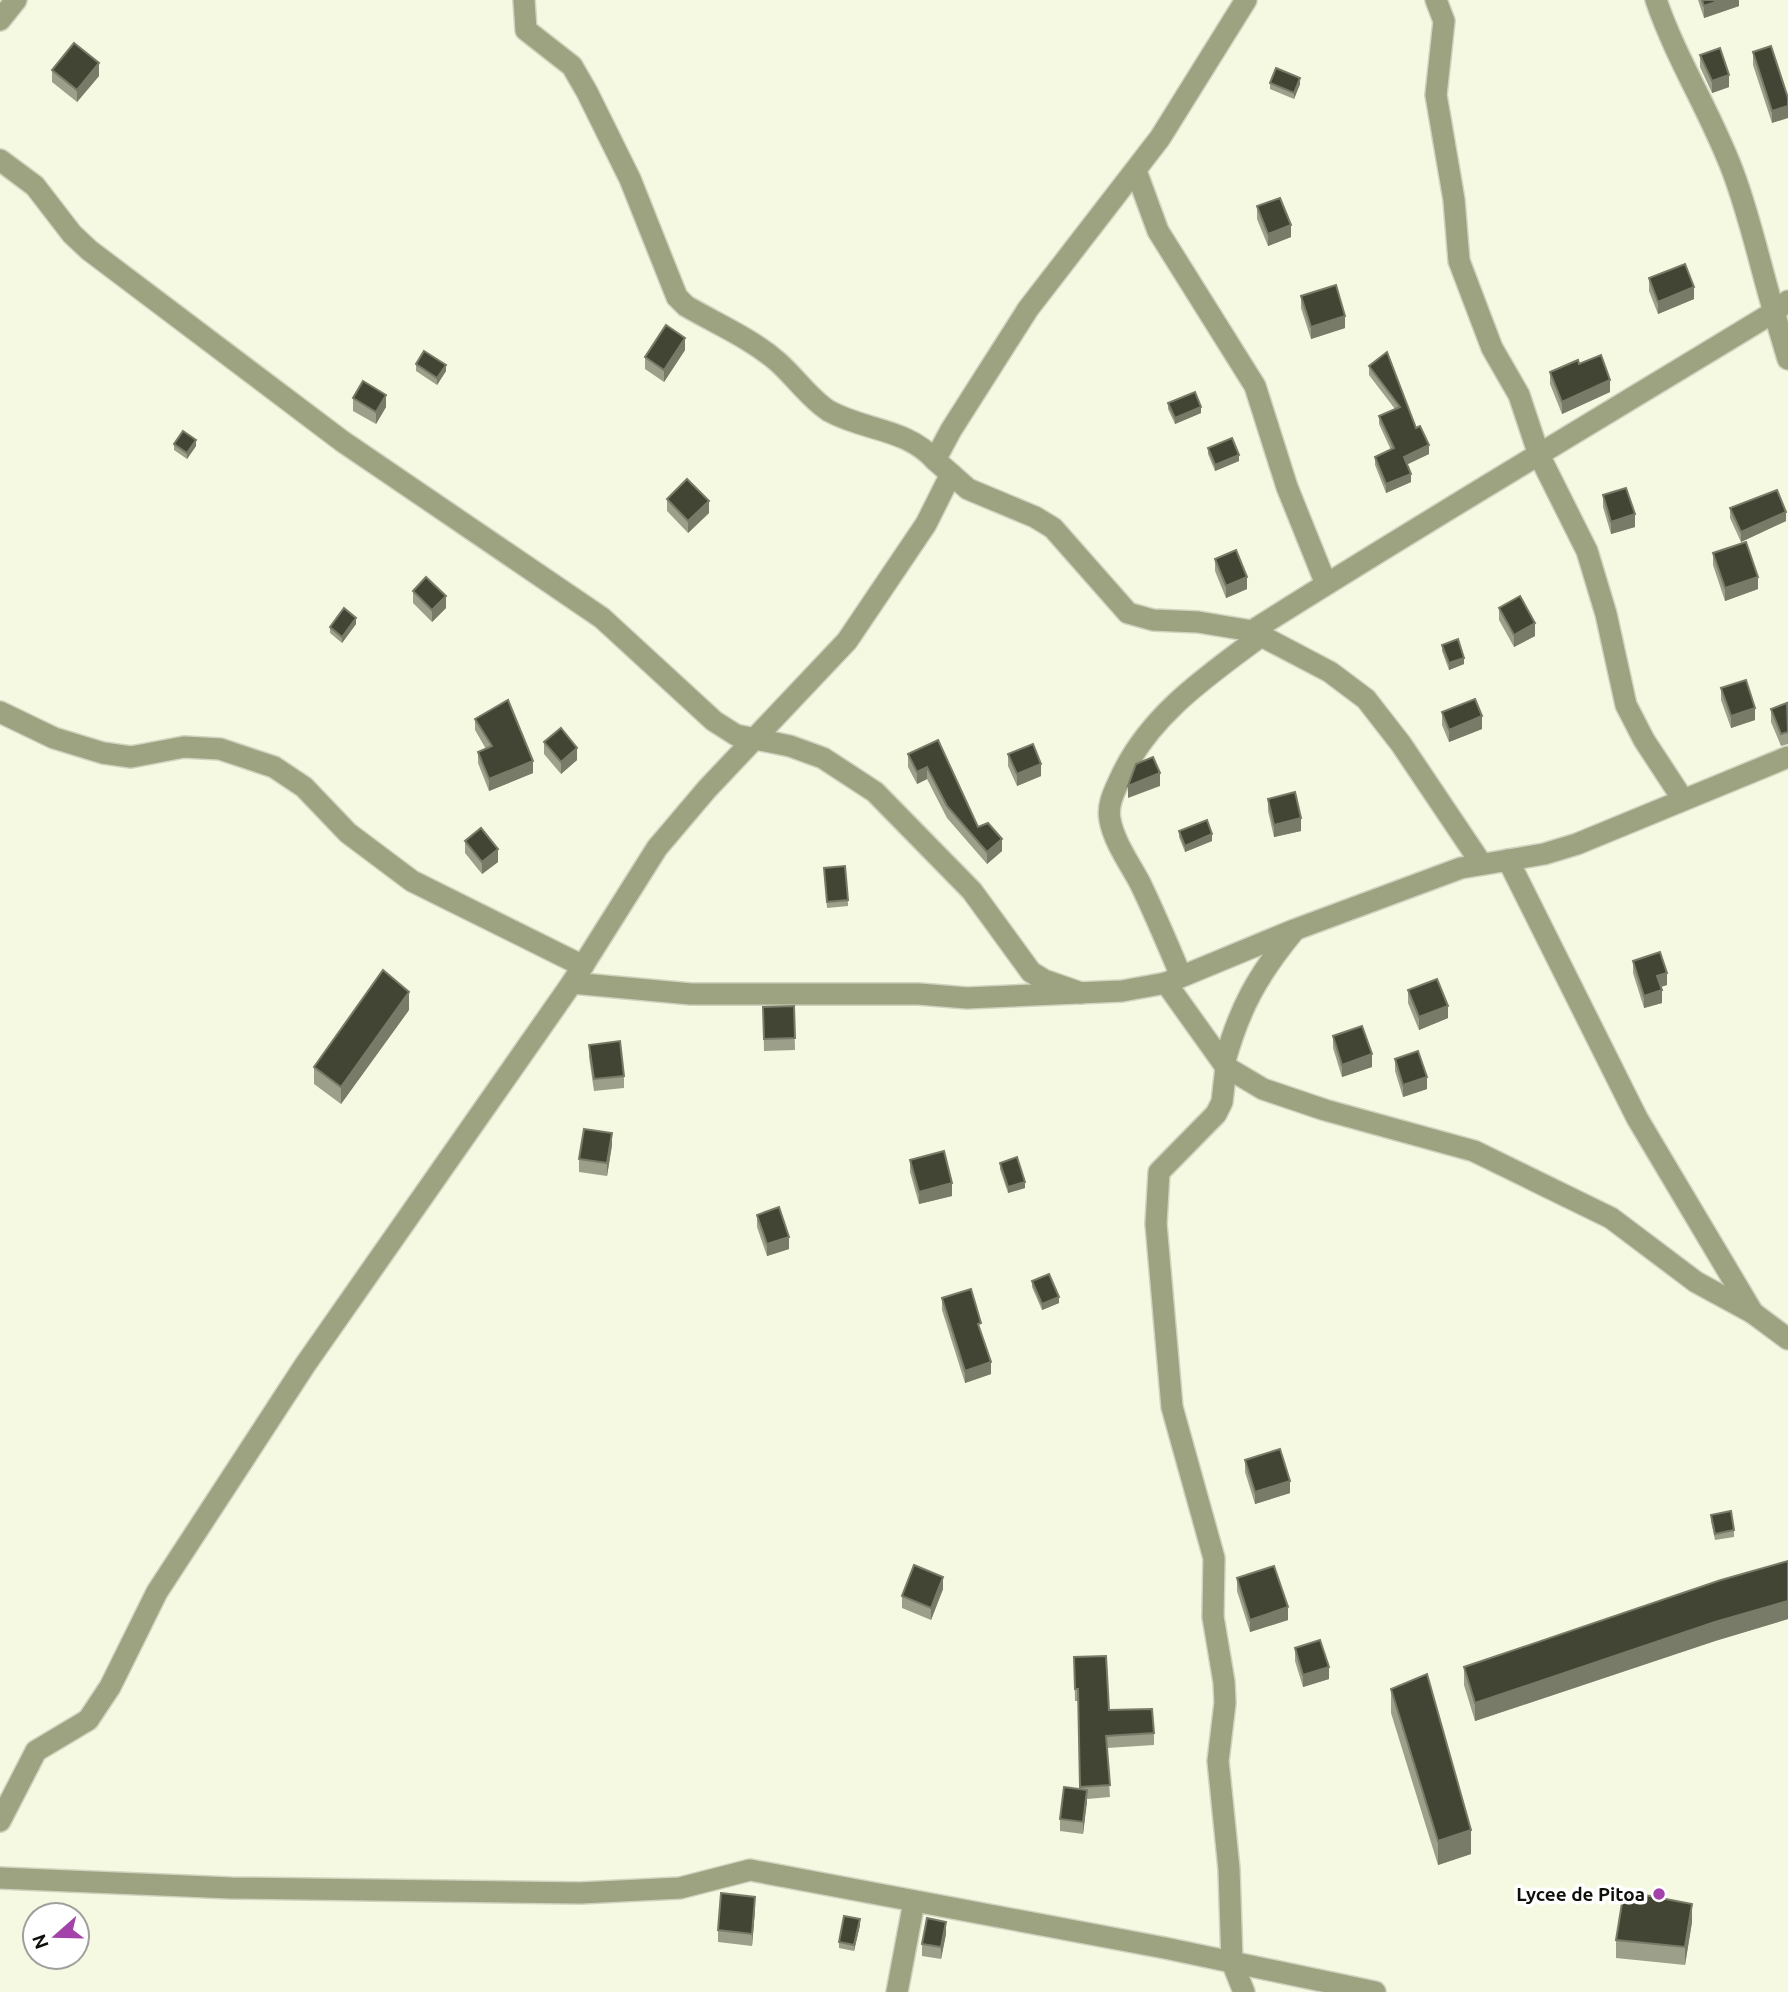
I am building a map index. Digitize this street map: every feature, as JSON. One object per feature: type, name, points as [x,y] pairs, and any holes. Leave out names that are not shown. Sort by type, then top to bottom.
[{"type":"street","points":[[0,20],[16,0]]},
{"type":"street","points":[[524,0],[526,30],[572,66],[611,135],[677,298],[686,306],[760,347],[827,410],[907,437],[923,447],[968,489],[1035,517],[1053,528],[1128,613],[1153,620],[1198,622],[1256,634],[1330,671],[1366,699],[1401,744],[1481,863]]},
{"type":"street","points":[[0,1821],[36,1751],[88,1720],[110,1687],[157,1592],[305,1364],[578,975],[657,848],[753,740],[847,641],[926,524],[951,430],[1028,309],[1136,171],[1247,0]]},
{"type":"street","points":[[1436,0],[1444,21],[1436,95],[1454,200],[1459,261],[1492,348],[1519,395],[1539,455],[1587,551],[1606,614],[1626,705],[1644,740],[1682,798]]},
{"type":"street","points":[[1656,0],[1667,33],[1705,104],[1734,174],[1781,306],[1788,359]]},
{"type":"street","points":[[0,160],[34,186],[72,234],[89,250],[342,440],[602,618],[698,708],[736,735],[790,746],[823,758],[875,792],[972,891],[1031,972],[1044,980],[1080,993]]},
{"type":"street","points":[[1136,171],[1158,231],[1255,386],[1287,487],[1326,584]]},
{"type":"street","points":[[1781,306],[1539,455],[1413,528],[1326,584],[1256,634],[1191,689],[1144,737],[1125,768],[1111,800],[1110,820],[1174,979],[1225,1065],[1264,1089],[1291,1099],[1474,1151],[1611,1219],[1696,1282],[1753,1314],[1788,1339]]},
{"type":"street","points":[[0,712],[54,738],[103,753],[131,757],[184,747],[220,749],[274,767],[304,787],[348,834],[412,881],[578,975],[691,994],[919,994],[967,998],[1122,991],[1174,979],[1461,867],[1577,844],[1682,798],[1788,757]]},
{"type":"street","points":[[1507,860],[1637,1118],[1753,1314]]},
{"type":"street","points":[[1244,1992],[1231,1962],[1229,1869],[1218,1761],[1225,1693],[1213,1617],[1214,1558],[1172,1407],[1156,1224],[1159,1172],[1216,1114],[1222,1102],[1225,1065],[1241,1007],[1264,967],[1294,930]]},
{"type":"street","points":[[0,1878],[231,1888],[580,1893],[680,1888],[750,1870],[1375,1992]]},
{"type":"street","points":[[897,1992],[914,1902]]},
{"type":"building","points":[[1702,0],[1721,0],[1704,6]]},
{"type":"building","points":[[74,43],[99,63],[77,90],[52,70]]},
{"type":"building","points":[[1771,46],[1788,98],[1788,106],[1772,111],[1753,52]]},
{"type":"building","points":[[1720,48],[1729,75],[1712,81],[1700,55]]},
{"type":"building","points":[[1276,68],[1300,78],[1294,93],[1270,83]]},
{"type":"building","points":[[1280,198],[1291,225],[1268,234],[1257,206]]},
{"type":"building","points":[[1685,264],[1694,287],[1658,302],[1649,278]]},
{"type":"building","points":[[1336,285],[1345,316],[1311,327],[1301,296]]},
{"type":"building","points":[[666,325],[685,338],[664,370],[645,357]]},
{"type":"building","points":[[424,351],[446,365],[437,378],[416,364]]},
{"type":"building","points":[[1387,352],[1416,428],[1420,426],[1429,445],[1404,457],[1411,474],[1386,484],[1375,457],[1394,448],[1379,416],[1400,407],[1369,366]]},
{"type":"building","points":[[1601,355],[1610,380],[1562,402],[1550,372],[1578,360],[1579,364]]},
{"type":"building","points":[[363,381],[386,395],[376,412],[353,398]]},
{"type":"building","points":[[1195,392],[1201,407],[1175,418],[1168,403]]},
{"type":"building","points":[[183,431],[196,440],[187,453],[174,444]]},
{"type":"building","points":[[1232,438],[1239,455],[1215,465],[1208,448]]},
{"type":"building","points":[[687,479],[709,501],[688,521],[667,499]]},
{"type":"building","points":[[1626,488],[1635,514],[1611,522],[1603,495]]},
{"type":"building","points":[[1777,490],[1786,512],[1741,532],[1730,508]]},
{"type":"building","points":[[1746,542],[1758,577],[1725,588],[1713,553]]},
{"type":"building","points":[[1236,550],[1247,577],[1226,586],[1215,559]]},
{"type":"building","points":[[426,577],[446,596],[432,610],[413,591]]},
{"type":"building","points":[[1520,596],[1535,623],[1514,635],[1499,608]]},
{"type":"building","points":[[344,608],[356,618],[342,637],[330,627]]},
{"type":"building","points":[[1458,639],[1464,658],[1449,663],[1442,645]]},
{"type":"building","points":[[1746,680],[1755,708],[1731,716],[1721,688]]},
{"type":"building","points":[[1475,699],[1482,716],[1449,730],[1442,712]]},
{"type":"building","points":[[508,700],[533,761],[489,779],[478,752],[492,746],[475,719]]},
{"type":"building","points":[[1787,703],[1788,732],[1781,734],[1771,709]]},
{"type":"building","points":[[561,728],[577,748],[561,762],[544,742]]},
{"type":"building","points":[[938,740],[978,827],[988,823],[1002,839],[987,852],[947,806],[927,767],[917,772],[908,754]]},
{"type":"building","points":[[1033,744],[1041,764],[1017,774],[1008,754]]},
{"type":"building","points":[[1153,757],[1160,773],[1128,786],[1136,764]]},
{"type":"building","points":[[1295,792],[1301,818],[1274,825],[1268,799]]},
{"type":"building","points":[[1207,820],[1212,834],[1185,846],[1179,831]]},
{"type":"building","points":[[481,828],[498,849],[482,862],[465,841]]},
{"type":"building","points":[[845,866],[848,900],[827,902],[824,868]]},
{"type":"building","points":[[1660,952],[1667,973],[1657,976],[1662,990],[1644,996],[1633,961]]},
{"type":"building","points":[[383,970],[409,992],[341,1087],[314,1067]]},
{"type":"building","points":[[1437,979],[1448,1006],[1419,1017],[1408,990]]},
{"type":"building","points":[[794,1006],[795,1038],[764,1039],[763,1007]]},
{"type":"building","points":[[1362,1026],[1372,1054],[1342,1065],[1333,1036]]},
{"type":"building","points":[[620,1041],[624,1076],[594,1079],[589,1045]]},
{"type":"building","points":[[1418,1051],[1427,1077],[1403,1085],[1395,1059]]},
{"type":"building","points":[[584,1129],[612,1133],[607,1163],[579,1159]]},
{"type":"building","points":[[944,1151],[952,1183],[919,1192],[910,1160]]},
{"type":"building","points":[[1017,1157],[1025,1182],[1008,1187],[1000,1163]]},
{"type":"building","points":[[779,1207],[789,1237],[767,1244],[757,1215]]},
{"type":"building","points":[[1049,1274],[1059,1297],[1042,1304],[1032,1281]]},
{"type":"building","points":[[971,1289],[981,1323],[978,1324],[991,1362],[965,1371],[942,1298]]},
{"type":"building","points":[[1280,1449],[1290,1481],[1255,1492],[1245,1460]]},
{"type":"building","points":[[1731,1511],[1734,1530],[1715,1534],[1711,1515]]},
{"type":"building","points":[[1788,1561],[1788,1601],[1715,1622],[1475,1703],[1464,1667],[1721,1580]]},
{"type":"building","points":[[914,1565],[943,1577],[931,1608],[902,1596]]},
{"type":"building","points":[[1274,1566],[1288,1607],[1250,1620],[1237,1578]]},
{"type":"building","points":[[1320,1640],[1329,1667],[1303,1675],[1295,1648]]},
{"type":"building","points":[[1106,1656],[1109,1710],[1152,1709],[1154,1733],[1106,1736],[1110,1785],[1080,1787],[1078,1689],[1075,1689],[1074,1657]]},
{"type":"building","points":[[1427,1674],[1471,1830],[1438,1841],[1391,1689]]},
{"type":"building","points":[[1064,1787],[1087,1790],[1083,1822],[1060,1819]]},
{"type":"building","points":[[1624,1891],[1692,1904],[1685,1947],[1616,1940]]},
{"type":"building","points":[[721,1893],[755,1897],[752,1934],[718,1930]]},
{"type":"building","points":[[844,1916],[860,1919],[854,1945],[839,1942]]},
{"type":"building","points":[[927,1918],[946,1922],[941,1947],[922,1944]]},
{"type":"place","name":"Lycee de Pitoa","points":[[1659,1894]]}]
